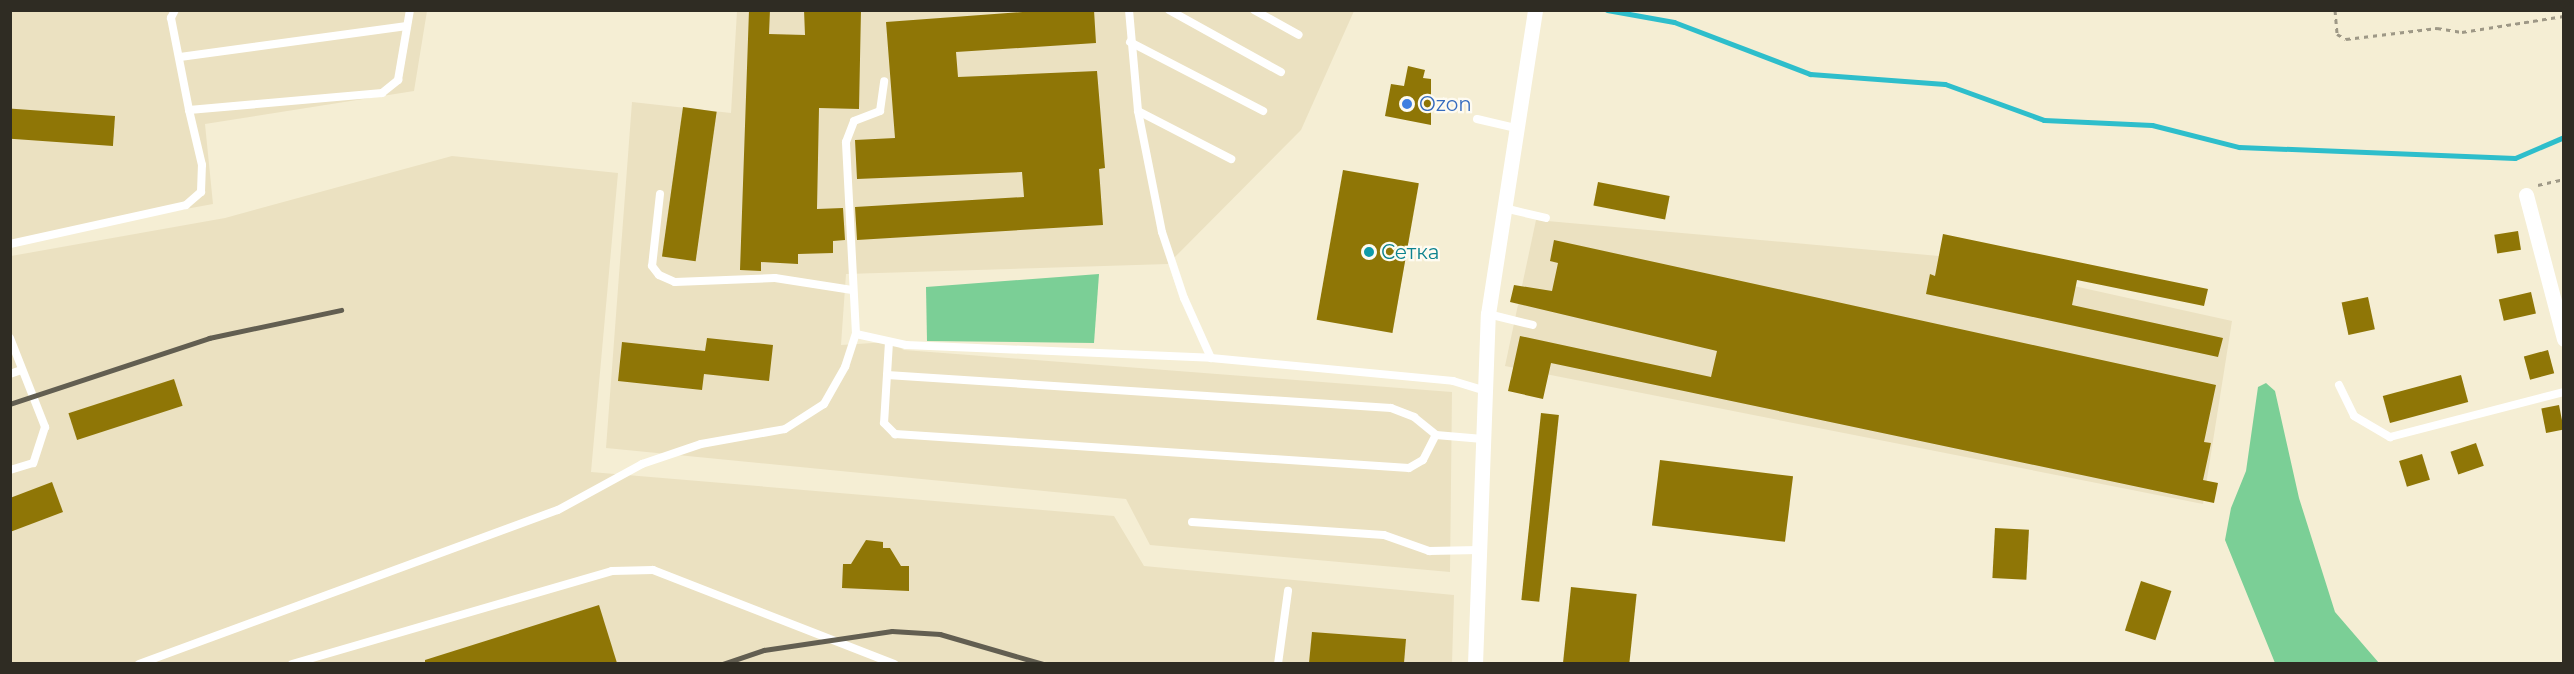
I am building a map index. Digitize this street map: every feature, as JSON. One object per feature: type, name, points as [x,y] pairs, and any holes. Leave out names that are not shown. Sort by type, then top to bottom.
[{"type":"street","points":[[1475,663],[1488,314],[1502,208],[1535,10]]},
{"type":"street","points":[[2526,195],[2564,339]]},
{"type":"lane","points":[[10,244],[186,205],[201,192],[202,165],[171,18],[175,10]]},
{"type":"lane","points":[[189,110],[382,93],[398,80],[410,10]]},
{"type":"lane","points":[[1129,10],[1138,111],[1162,232],[1184,298],[1210,358]]},
{"type":"lane","points":[[1169,10],[1281,72]]},
{"type":"lane","points":[[1254,10],[1299,34]]},
{"type":"lane","points":[[180,57],[407,26]]},
{"type":"lane","points":[[1131,42],[1263,111]]},
{"type":"lane","points":[[140,663],[558,510],[642,464],[701,444],[785,429],[824,404],[845,368],[856,334],[846,142],[854,121],[880,111],[885,81]]},
{"type":"lane","points":[[1138,111],[1231,159]]},
{"type":"lane","points":[[1477,119],[1515,128]]},
{"type":"lane","points":[[660,194],[652,266],[659,275],[675,282],[775,278],[852,290]]},
{"type":"lane","points":[[1502,208],[1546,218]]},
{"type":"lane","points":[[1488,314],[1533,325]]},
{"type":"lane","points":[[856,334],[889,342],[1210,358],[1453,381],[1485,391]]},
{"type":"lane","points":[[10,338],[45,427],[33,463],[10,470]]},
{"type":"lane","points":[[889,342],[884,423],[896,434],[1409,468],[1423,460],[1436,435]]},
{"type":"lane","points":[[10,374],[21,370]]},
{"type":"lane","points":[[887,375],[1391,408],[1414,417],[1436,435],[1483,439]]},
{"type":"lane","points":[[2339,385],[2354,416],[2390,437],[2564,392]]},
{"type":"lane","points":[[1192,522],[1384,535],[1429,551],[1479,550]]},
{"type":"lane","points":[[292,663],[612,571],[653,570],[894,663]]},
{"type":"lane","points":[[1278,663],[1288,591]]},
{"type":"path","points":[[2335,10],[2337,34],[2346,39],[2437,28],[2462,32],[2564,16]]},
{"type":"path","points":[[2526,195],[2538,185],[2564,179]]},
{"type":"shaded area","points":[[11,11],[427,11],[414,91],[205,124],[213,204],[11,241]]},
{"type":"shaded area","points":[[737,11],[1354,11],[1301,130],[1168,264],[846,274],[841,345],[889,342],[904,350],[1452,392],[1450,572],[1150,545],[1126,499],[606,448],[632,102],[731,113]]},
{"type":"shaded area","points":[[452,156],[618,173],[591,472],[1114,516],[1144,566],[1454,595],[1452,664],[11,664],[11,256],[225,218]]},
{"type":"shaded area","points":[[1536,220],[1939,256],[2232,321],[2203,504],[1505,366]]},
{"type":"green space","points":[[1099,274],[1094,343],[927,341],[926,287]]},
{"type":"green space","points":[[2266,383],[2275,391],[2299,498],[2335,612],[2379,663],[2275,663],[2225,540],[2231,508],[2246,471],[2258,387]]},
{"type":"building","points":[[749,10],[770,10],[769,34],[805,35],[804,10],[861,10],[859,109],[819,108],[817,209],[843,208],[845,240],[833,241],[833,253],[798,254],[798,264],[761,262],[761,271],[740,270]]},
{"type":"building","points":[[1049,10],[1094,10],[1096,43],[956,52],[958,77],[1097,71],[1105,168],[1099,169],[1103,225],[857,240],[855,207],[1024,197],[1022,172],[857,179],[855,140],[895,138],[886,22]]},
{"type":"building","points":[[1408,66],[1425,70],[1423,78],[1431,79],[1431,125],[1385,116],[1391,84],[1404,86]]},
{"type":"building","points":[[683,107],[717,112],[696,261],[662,257]]},
{"type":"building","points":[[10,109],[115,116],[113,146],[10,139]]},
{"type":"building","name":"Сетка","points":[[1343,170],[1419,183],[1392,333],[1317,320]]},
{"type":"building","points":[[1598,182],[1670,196],[1665,219],[1593,206]]},
{"type":"building","points":[[2518,231],[2521,250],[2497,254],[2494,235]]},
{"type":"building","points":[[1943,234],[2208,289],[2204,306],[2077,280],[2072,305],[2223,338],[2218,357],[1926,294],[1930,274],[1935,276]]},
{"type":"building","points":[[1554,240],[2216,385],[2204,442],[2211,443],[2203,480],[2218,483],[2214,503],[1551,363],[1543,399],[1508,391],[1520,336],[1711,377],[1717,351],[1510,302],[1514,285],[1552,291],[1558,263],[1550,261]]},
{"type":"building","points":[[2531,292],[2536,313],[2504,321],[2499,299]]},
{"type":"building","points":[[2368,297],[2375,329],[2348,335],[2342,303]]},
{"type":"building","points":[[707,338],[773,345],[769,381],[704,374],[702,390],[618,381],[622,342],[705,351]]},
{"type":"building","points":[[2548,350],[2554,373],[2530,380],[2524,356]]},
{"type":"building","points":[[2461,375],[2468,402],[2390,423],[2383,396]]},
{"type":"building","points":[[174,379],[183,406],[77,440],[68,413]]},
{"type":"building","points":[[2559,405],[2564,430],[2546,433],[2541,408]]},
{"type":"building","points":[[1541,413],[1559,415],[1539,602],[1521,600]]},
{"type":"building","points":[[2476,443],[2484,466],[2458,474],[2450,452]]},
{"type":"building","points":[[2422,454],[2430,480],[2407,487],[2399,461]]},
{"type":"building","points":[[1660,460],[1793,476],[1785,542],[1652,526]]},
{"type":"building","points":[[52,482],[63,512],[10,532],[10,498]]},
{"type":"building","points":[[1995,528],[2029,530],[2026,580],[1992,578]]},
{"type":"building","points":[[866,540],[883,542],[883,548],[890,548],[901,566],[909,566],[909,591],[842,588],[843,564],[851,564]]},
{"type":"building","points":[[2141,581],[2171,591],[2155,640],[2125,630]]},
{"type":"building","points":[[1571,587],[1637,594],[1629,664],[1563,663]]},
{"type":"building","points":[[599,605],[617,663],[425,663],[425,660]]},
{"type":"building","points":[[1312,632],[1406,639],[1404,663],[1309,663]]},
{"type":"waterway","points":[[1607,10],[1674,22],[1810,74],[1945,84],[2044,120],[2152,125],[2239,147],[2515,158],[2564,137]]},
{"type":"railway","points":[[10,404],[209,338],[341,310]]},
{"type":"railway","points":[[723,664],[764,650],[892,631],[940,634],[1043,664]]},
{"type":"place","name":"Ozon","points":[[1407,104]]},
{"type":"place","name":"Сетка","points":[[1369,252]]}]
